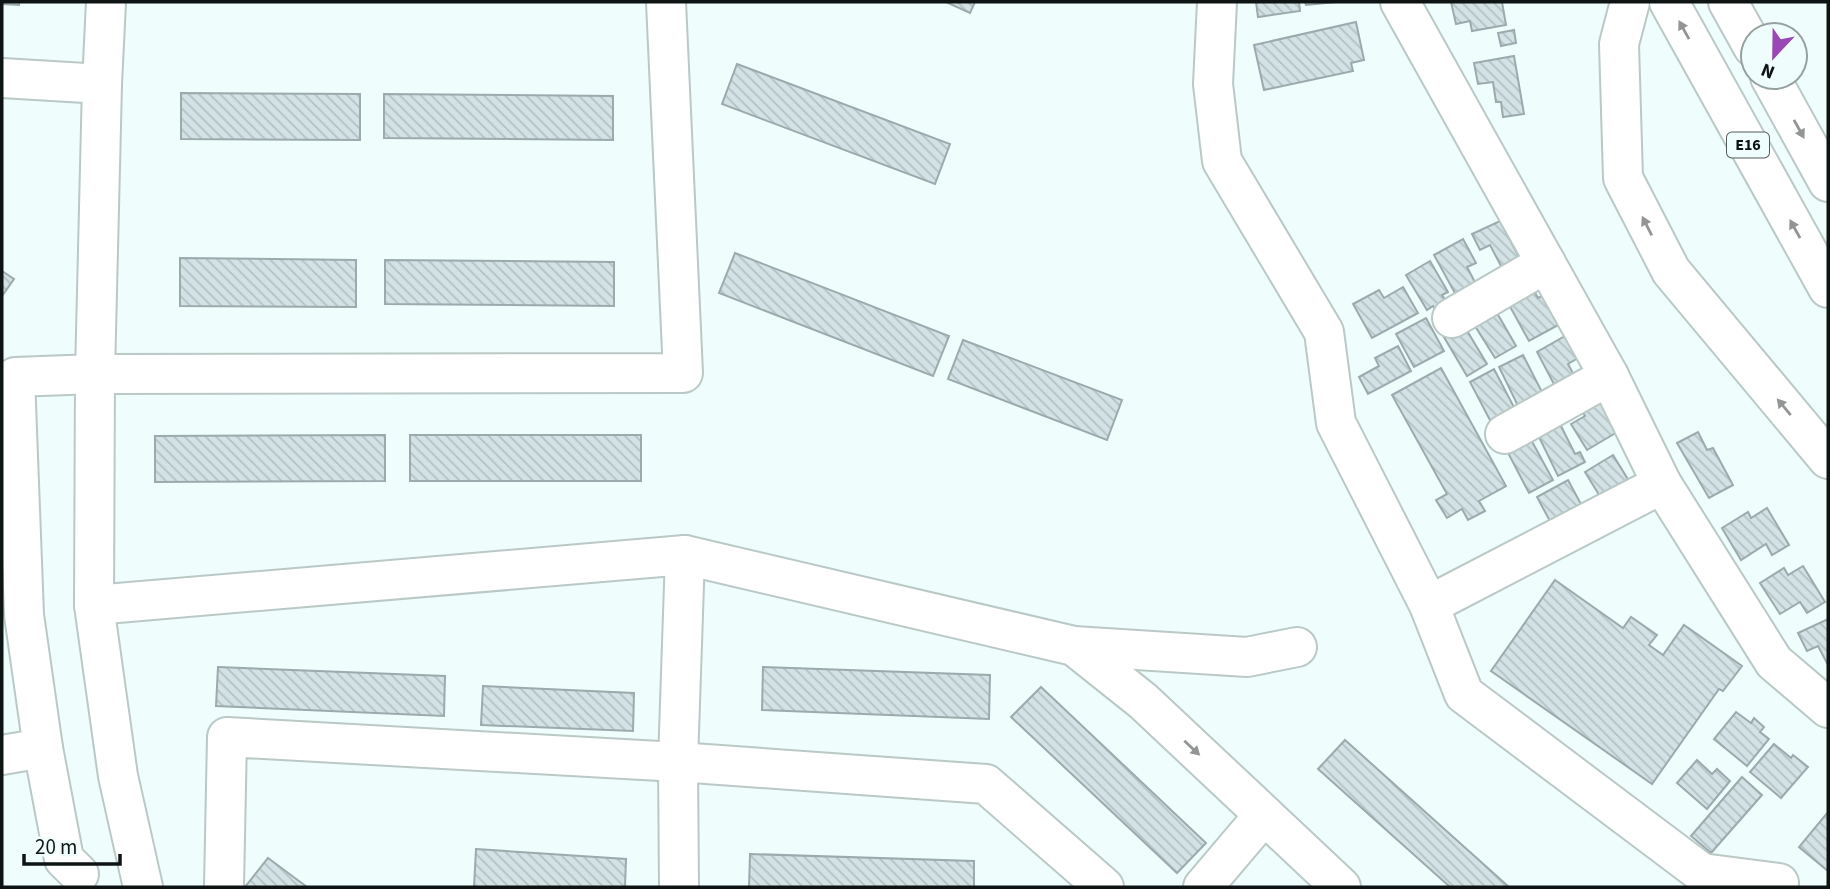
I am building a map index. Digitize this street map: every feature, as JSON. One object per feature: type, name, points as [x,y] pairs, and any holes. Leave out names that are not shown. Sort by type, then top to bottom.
[{"type":"main road","points":[[106,2],[95,374],[94,605],[118,776],[140,875],[81,880],[64,859],[43,748],[24,615],[9,372],[95,374],[683,373],[666,2]]},
{"type":"main road","points":[[1217,2],[1213,84],[1222,161],[1324,331],[1336,423],[1423,614],[1464,694],[1702,873],[1787,886]]},
{"type":"main road","points":[[1400,2],[1609,376],[1662,484],[1774,662],[1828,708]]},
{"type":"main road","points":[[1630,2],[1619,44],[1623,178],[1671,271],[1828,459]]},
{"type":"main road","name":"E16","points":[[1669,2],[1828,288]]},
{"type":"main road","points":[[1728,2],[1739,22]]},
{"type":"main road","points":[[2,78],[102,84]]},
{"type":"main road","points":[[1778,91],[1828,182]]},
{"type":"main road","points":[[1452,318],[1546,263]]},
{"type":"main road","points":[[1506,434],[1609,376]]},
{"type":"main road","points":[[1423,614],[1662,484]]},
{"type":"main road","points":[[94,605],[685,555],[1074,646],[1247,657],[1297,647]]},
{"type":"main road","points":[[679,887],[678,762],[685,555]]},
{"type":"main road","points":[[1074,646],[1143,701],[1341,887]]},
{"type":"main road","points":[[223,887],[228,737],[678,762],[986,785],[1104,887]]},
{"type":"main road","points":[[2,755],[43,748]]},
{"type":"main road","points":[[1203,887],[1264,816]]},
{"type":"building","points":[[19,2],[19,5],[2,4]]},
{"type":"building","points":[[946,2],[975,2],[970,13]]},
{"type":"building","points":[[1256,2],[1299,2],[1300,11],[1258,17]]},
{"type":"building","points":[[1305,2],[1337,2],[1306,5]]},
{"type":"building","points":[[1451,2],[1502,2],[1506,25],[1472,31],[1470,21],[1456,24]]},
{"type":"building","points":[[1356,22],[1364,60],[1351,63],[1353,71],[1264,90],[1254,45]]},
{"type":"building","points":[[1514,30],[1516,43],[1501,46],[1498,33]]},
{"type":"building","points":[[1514,56],[1524,114],[1503,117],[1501,102],[1496,102],[1493,82],[1478,84],[1474,63]]},
{"type":"building","points":[[737,64],[950,144],[935,184],[722,104]]},
{"type":"building","points":[[181,93],[360,94],[360,140],[181,139]]},
{"type":"building","points":[[384,94],[613,96],[613,140],[384,138]]},
{"type":"building","points":[[1500,221],[1520,259],[1502,268],[1490,245],[1480,250],[1472,234]]},
{"type":"building","points":[[1463,239],[1476,263],[1467,267],[1476,284],[1456,295],[1434,255]]},
{"type":"building","points":[[735,253],[949,336],[933,376],[719,293]]},
{"type":"building","points":[[180,258],[356,260],[356,307],[180,306]]},
{"type":"building","points":[[385,260],[614,262],[614,306],[385,304]]},
{"type":"building","points":[[1430,261],[1448,292],[1442,295],[1449,306],[1437,313],[1433,306],[1427,310],[1406,275]]},
{"type":"building","points":[[2,271],[14,279],[2,296]]},
{"type":"building","points":[[1403,287],[1418,313],[1372,338],[1353,304],[1379,290],[1384,298]]},
{"type":"building","points":[[1533,289],[1538,298],[1544,295],[1560,324],[1529,341],[1508,303]]},
{"type":"building","points":[[1497,313],[1516,346],[1495,358],[1475,326]]},
{"type":"building","points":[[1426,318],[1444,351],[1414,367],[1396,334]]},
{"type":"building","points":[[1466,329],[1487,364],[1467,376],[1441,332]]},
{"type":"building","points":[[1565,336],[1578,358],[1568,364],[1574,375],[1555,386],[1537,352]]},
{"type":"building","points":[[963,340],[1122,400],[1107,440],[948,379]]},
{"type":"building","points":[[1398,346],[1411,371],[1368,394],[1359,377],[1379,366],[1375,358]]},
{"type":"building","points":[[1523,355],[1543,394],[1518,406],[1499,367]]},
{"type":"building","points":[[1441,368],[1506,486],[1479,501],[1485,511],[1468,520],[1462,509],[1447,518],[1436,500],[1447,494],[1392,395]]},
{"type":"building","points":[[1494,369],[1517,413],[1493,426],[1470,382]]},
{"type":"building","points":[[1600,399],[1619,431],[1587,450],[1571,424],[1585,416],[1581,410]]},
{"type":"building","points":[[1560,424],[1575,454],[1580,452],[1585,462],[1558,476],[1538,435]]},
{"type":"building","points":[[1698,432],[1707,450],[1713,448],[1733,485],[1709,498],[1677,443]]},
{"type":"building","points":[[385,435],[385,481],[155,482],[155,436]]},
{"type":"building","points":[[410,435],[641,435],[641,481],[410,481]]},
{"type":"building","points":[[1529,436],[1553,480],[1529,493],[1506,449]]},
{"type":"building","points":[[1613,455],[1629,481],[1601,498],[1585,472]]},
{"type":"building","points":[[1568,480],[1582,506],[1551,523],[1537,497]]},
{"type":"building","points":[[1767,508],[1789,545],[1772,555],[1766,544],[1741,560],[1722,528],[1748,512],[1751,518]]},
{"type":"building","points":[[1803,566],[1825,602],[1807,613],[1800,602],[1780,614],[1760,583],[1784,568],[1788,575]]},
{"type":"building","points":[[1555,580],[1623,628],[1631,617],[1657,635],[1649,645],[1663,655],[1684,625],[1742,666],[1723,691],[1719,689],[1652,784],[1491,671]]},
{"type":"building","points":[[1828,619],[1828,665],[1818,646],[1807,651],[1798,633]]},
{"type":"building","points":[[218,667],[445,676],[444,716],[216,706]]},
{"type":"building","points":[[763,667],[990,675],[989,719],[762,710]]},
{"type":"building","points":[[483,686],[634,693],[633,731],[481,725]]},
{"type":"building","points":[[1041,687],[1206,843],[1177,873],[1011,717]]},
{"type":"building","points":[[1736,712],[1751,723],[1754,718],[1764,727],[1760,732],[1769,739],[1747,766],[1714,739]]},
{"type":"building","points":[[1345,740],[1509,887],[1450,887],[1318,769]]},
{"type":"building","points":[[1774,744],[1808,767],[1781,798],[1750,772]]},
{"type":"building","points":[[1697,760],[1712,774],[1717,769],[1730,781],[1707,809],[1677,783]]},
{"type":"building","points":[[1742,777],[1762,795],[1711,853],[1691,836]]},
{"type":"building","points":[[1828,812],[1828,871],[1799,847]]},
{"type":"building","points":[[476,849],[626,859],[625,887],[474,887]]},
{"type":"building","points":[[750,854],[974,861],[974,887],[749,887]]},
{"type":"building","points":[[268,858],[307,887],[245,887]]}]
